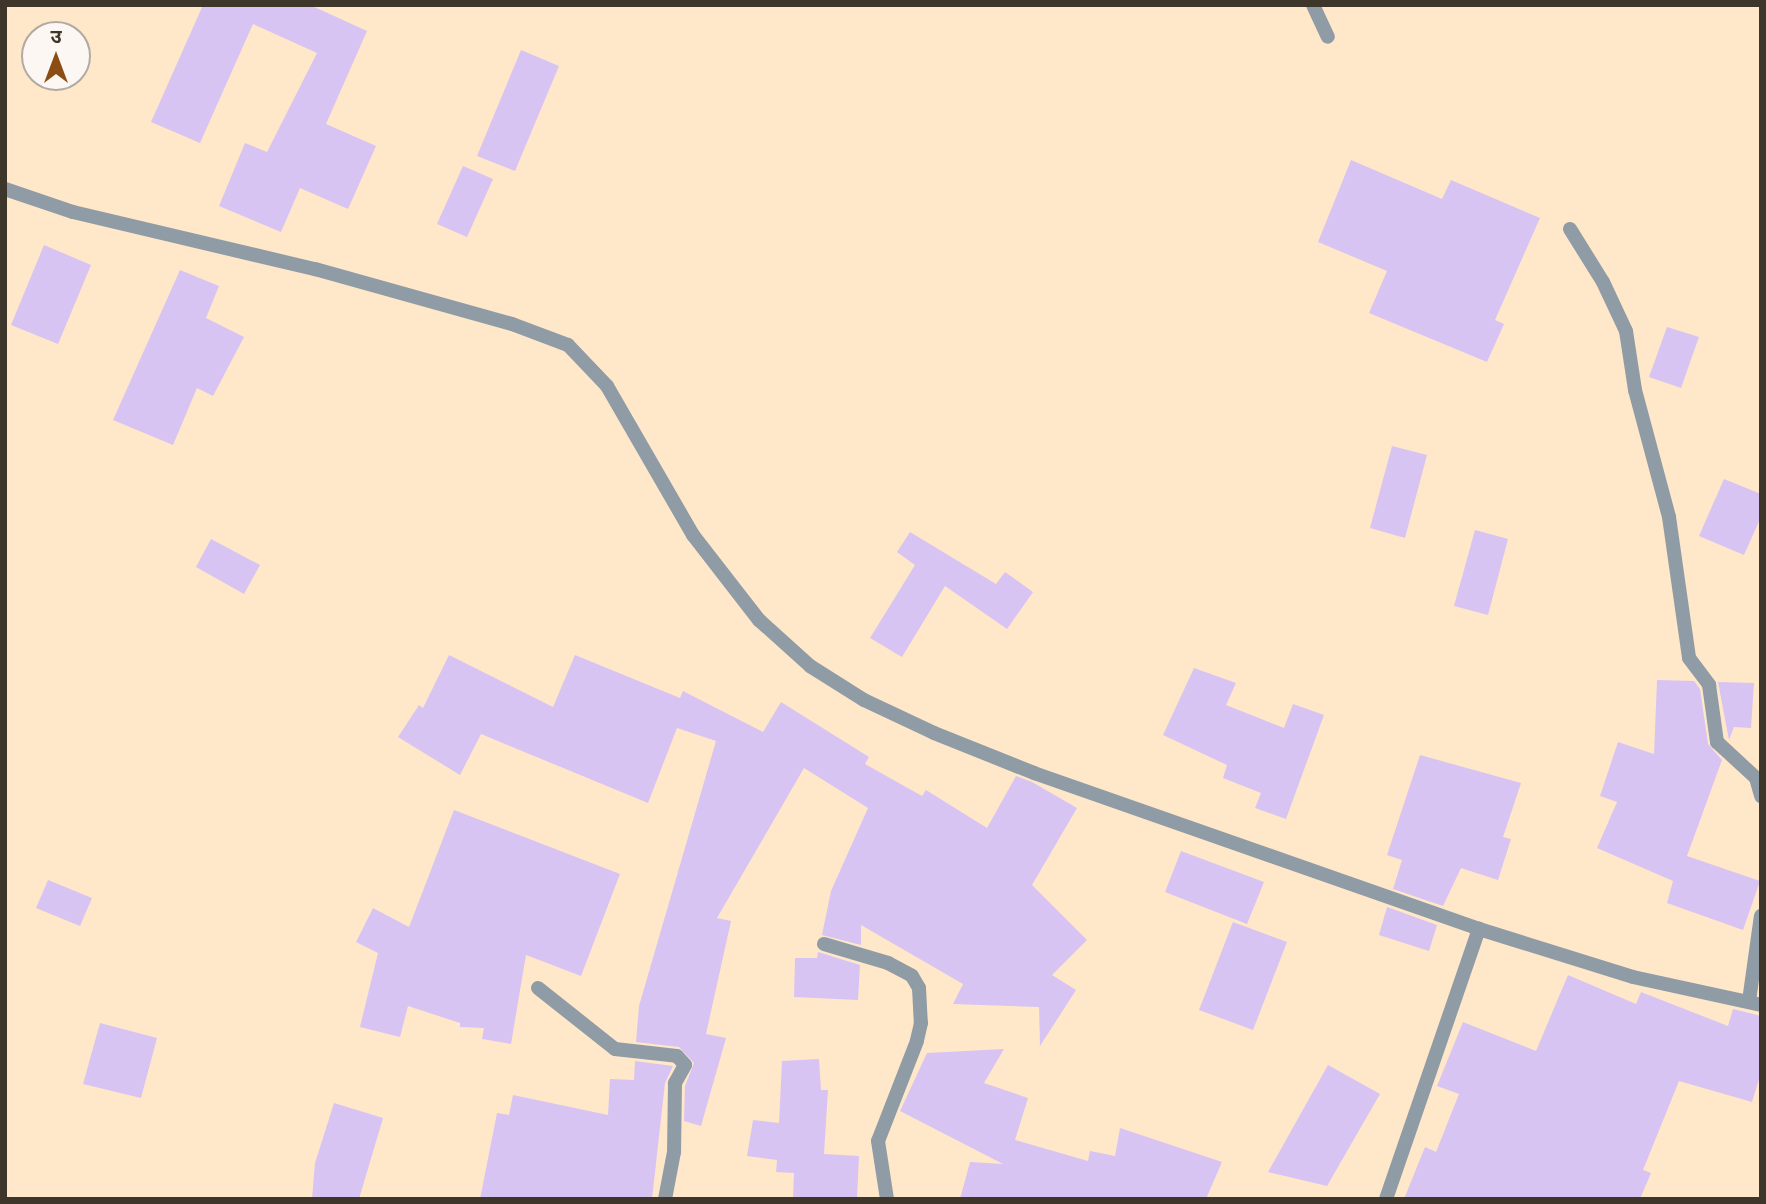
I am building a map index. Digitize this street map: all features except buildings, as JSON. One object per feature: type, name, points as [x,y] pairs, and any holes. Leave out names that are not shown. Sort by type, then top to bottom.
[{"type":"street","points":[[1313,5],[1328,37]]},
{"type":"street","points":[[5,190],[73,212],[341,276],[512,324],[568,345],[607,386],[722,577],[759,620],[810,666],[864,700],[1021,768],[1479,929],[1633,977],[1755,1003],[1761,916]]},
{"type":"street","points":[[1570,229],[1613,299],[1626,331],[1634,390],[1668,517],[1689,659],[1709,685],[1717,742],[1756,778],[1761,796]]},
{"type":"street","points":[[1386,1199],[1479,929]]},
{"type":"street","points":[[824,944],[903,970],[919,988],[921,1023],[917,1041],[878,1141],[887,1199]]},
{"type":"street","points":[[538,988],[615,1049],[677,1056],[685,1065],[675,1083],[674,1152],[664,1199]]}]
